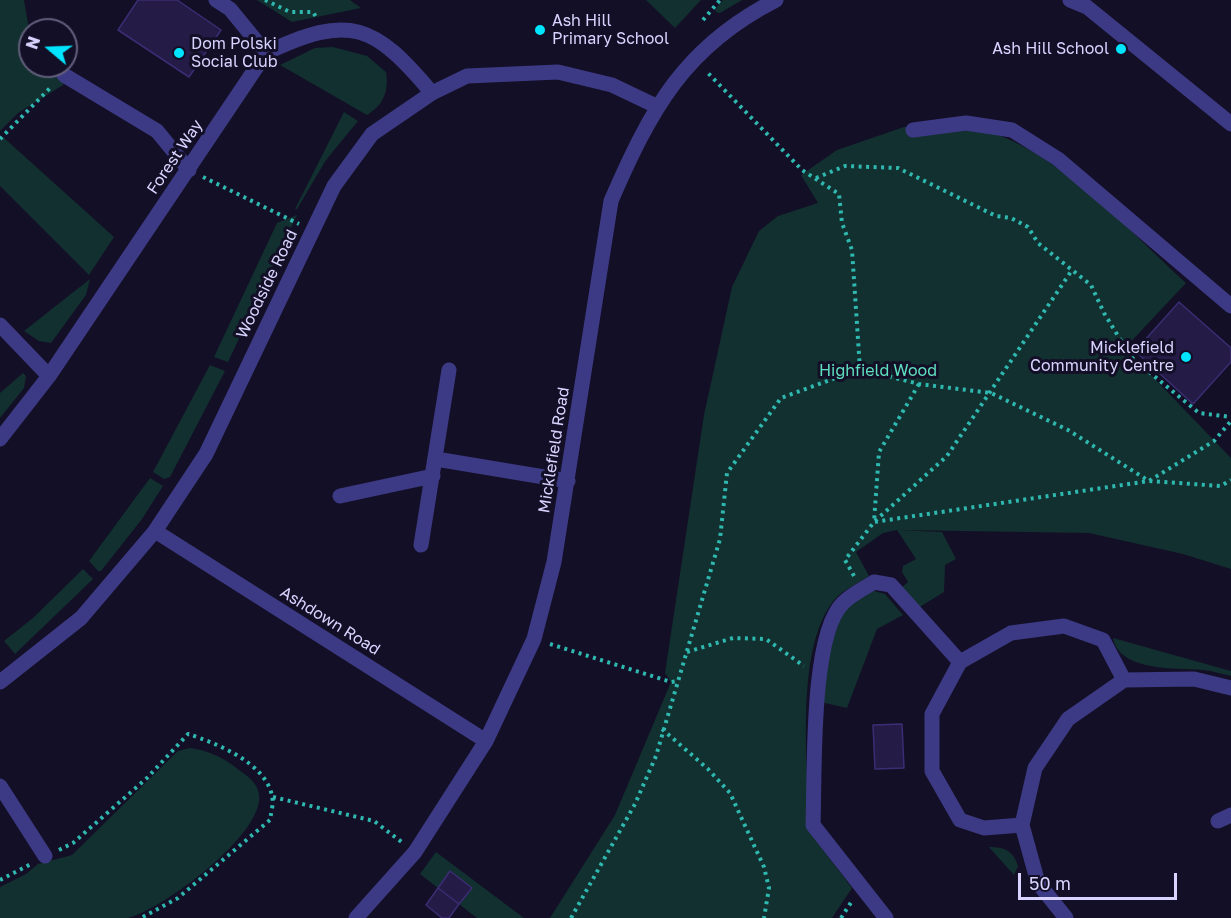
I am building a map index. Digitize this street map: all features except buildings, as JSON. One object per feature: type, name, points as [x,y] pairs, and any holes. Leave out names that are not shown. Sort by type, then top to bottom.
[{"type":"street","points":[[216,0],[230,9],[266,53],[303,35],[344,28],[382,42],[400,55],[432,93]]},
{"type":"street","name":"Micklefield Road","points":[[356,918],[415,852],[486,741],[534,639],[554,562],[611,201],[656,106],[692,60],[716,38],[747,15],[776,0]]},
{"type":"street","points":[[1070,0],[1087,7],[1231,124]]},
{"type":"street","name":"Forest Way","points":[[0,439],[49,376],[266,53]]},
{"type":"street","name":"Woodside Road","points":[[0,682],[81,618],[155,531],[206,454],[334,186],[372,134],[432,93],[467,76],[558,72],[612,85],[656,106]]},
{"type":"street","points":[[69,78],[157,131],[189,170]]},
{"type":"street","points":[[913,130],[966,123],[1011,130],[1058,159],[1231,306]]},
{"type":"street","points":[[0,325],[49,376]]},
{"type":"street","points":[[421,544],[449,370]]},
{"type":"street","points":[[436,459],[568,480]]},
{"type":"street","points":[[340,495],[433,476]]},
{"type":"street","name":"Ashdown Road","points":[[155,531],[486,741]]},
{"type":"street","points":[[886,918],[813,825],[819,664],[827,628],[843,603],[862,590],[874,582],[891,585],[960,662]]},
{"type":"street","points":[[1022,825],[984,828],[960,820],[932,771],[932,714],[960,662],[1011,633],[1064,626],[1103,640],[1124,680]]},
{"type":"street","points":[[1066,918],[1038,883],[1022,825],[1035,768],[1068,719],[1124,680],[1194,679],[1231,688]]},
{"type":"street","points":[[0,786],[45,856]]},
{"type":"path","points":[[265,0],[290,12],[313,12],[325,32]]},
{"type":"path","points":[[703,20],[720,0]]},
{"type":"path","points":[[703,68],[802,170],[839,194],[842,223],[852,250],[860,369]]},
{"type":"path","points":[[0,139],[61,78]]},
{"type":"path","points":[[816,178],[845,166],[898,168],[996,216],[1011,218],[1028,227],[1038,243],[1091,285],[1104,313],[1131,357],[1199,413],[1231,419],[1214,441],[1149,481]]},
{"type":"path","points":[[189,170],[313,231]]},
{"type":"path","points":[[862,590],[845,560],[874,522],[947,456],[1072,270]]},
{"type":"path","points":[[571,918],[635,804],[656,756],[720,539],[726,473],[781,398],[860,369],[919,384],[991,393],[1068,430],[1149,481]]},
{"type":"path","points":[[874,522],[879,452],[919,384]]},
{"type":"path","points":[[874,522],[1149,481],[1221,486],[1231,480]]},
{"type":"path","points":[[687,652],[733,638],[766,639],[804,666]]},
{"type":"path","points":[[534,639],[672,682],[678,681]]},
{"type":"path","points":[[663,729],[708,769],[730,793],[764,867],[769,888],[764,918]]},
{"type":"path","points":[[0,880],[73,843],[147,778],[188,734],[217,743],[264,775],[273,797],[270,820],[178,898],[141,918]]},
{"type":"path","points":[[273,797],[374,821],[415,852]]},
{"type":"green space","points":[[0,0],[24,0],[27,18],[18,18],[18,78],[66,78],[63,85],[18,113],[0,131]]},
{"type":"green space","points":[[257,0],[350,0],[361,8],[292,22]]},
{"type":"green space","points":[[646,0],[701,0],[675,28]]},
{"type":"green space","points":[[723,0],[742,0],[720,13],[716,12],[715,9]]},
{"type":"green space","points":[[333,47],[367,56],[386,72],[387,85],[384,96],[378,107],[367,115],[280,65],[315,48]]},
{"type":"green space","points":[[344,112],[358,121],[326,160],[295,209]]},
{"type":"green space","name":"Highfield Wood","points":[[904,127],[969,127],[999,135],[1028,149],[1057,168],[1113,213],[1186,283],[1125,348],[1231,458],[1231,569],[1183,554],[1089,533],[898,530],[942,532],[956,559],[945,565],[944,592],[918,608],[900,589],[908,582],[902,572],[903,566],[916,559],[897,530],[883,533],[856,552],[869,576],[838,596],[822,620],[814,645],[809,674],[806,735],[808,818],[811,834],[852,888],[832,918],[550,918],[615,815],[671,682],[665,673],[704,415],[732,287],[759,231],[778,216],[818,203],[801,175],[837,150]]},
{"type":"green space","points":[[3,137],[114,237],[89,275],[0,186],[0,141]]},
{"type":"green space","points":[[297,215],[228,362],[214,357],[277,223]]},
{"type":"green space","points":[[90,279],[86,295],[51,343],[39,341],[24,331]]},
{"type":"green space","points":[[210,365],[225,371],[170,477],[164,479],[153,472]]},
{"type":"green space","points":[[23,373],[26,376],[24,388],[0,418],[0,393]]},
{"type":"green space","points":[[150,478],[163,486],[142,519],[101,571],[98,571],[89,561]]},
{"type":"green space","points":[[83,569],[93,579],[15,654],[4,641],[33,618]]},
{"type":"green space","points":[[874,591],[885,594],[903,615],[877,629],[847,708],[816,701],[841,612],[867,593]]},
{"type":"green space","points":[[1113,638],[1231,671],[1231,676],[1207,670],[1165,668],[1138,663],[1126,657],[1118,649]]},
{"type":"green space","points":[[190,748],[209,753],[228,762],[251,780],[259,794],[257,810],[246,829],[209,868],[164,900],[128,918],[0,918],[0,887],[26,874],[38,864],[72,855],[178,751]]},
{"type":"green space","points":[[989,847],[1011,853],[1018,866],[1014,875]]},
{"type":"green space","points":[[436,852],[524,918],[477,918],[459,904],[471,888],[450,871],[438,888],[420,874]]},
{"type":"place","name":"Ash Hill Primary School","points":[[540,30]]},
{"type":"place","name":"Ash Hill School","points":[[1121,49]]},
{"type":"place","name":"Dom Polski Social Club","points":[[179,53]]},
{"type":"place","name":"Micklefield Community Centre","points":[[1186,357]]}]
